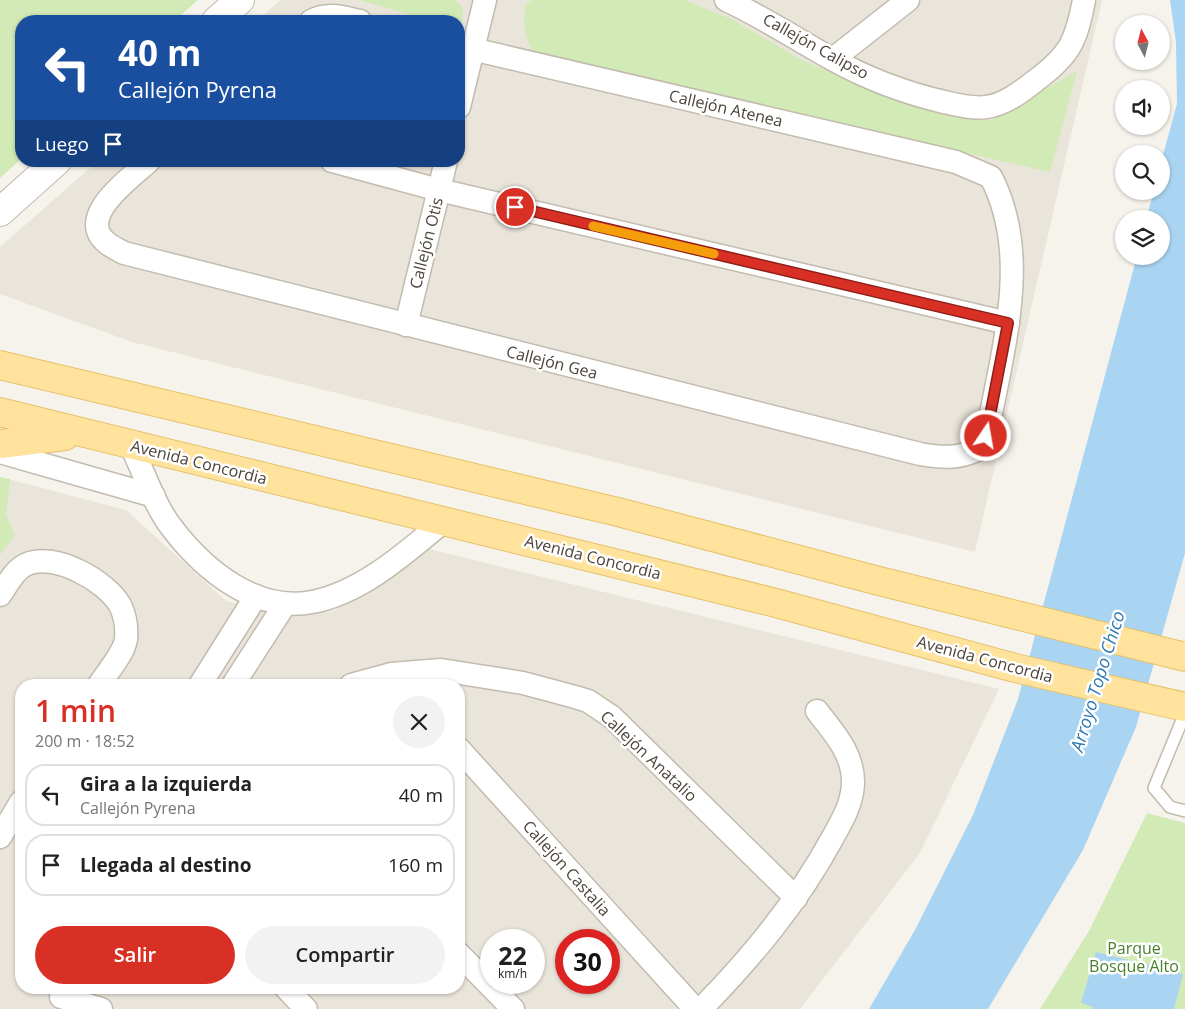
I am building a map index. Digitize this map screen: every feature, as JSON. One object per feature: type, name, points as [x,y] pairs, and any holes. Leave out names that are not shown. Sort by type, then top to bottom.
[{"type":"main road","points":[[0,365],[618,512],[1029,620],[1185,657]]},
{"type":"main road","points":[[0,382],[13,384],[53,377]]},
{"type":"main road","name":"Avenida Concordia","points":[[0,412],[131,446],[776,603],[1015,668],[1185,707]]},
{"type":"main road","points":[[0,444],[84,434]]},
{"type":"street","points":[[223,15],[240,0]]},
{"type":"street","name":"Callejón Calipso","points":[[726,0],[759,15],[833,59],[876,79],[932,99],[964,106],[986,107],[1003,102],[1022,91],[1068,53],[1076,35],[1084,0]]},
{"type":"street","points":[[833,59],[908,0]]},
{"type":"street","points":[[466,48],[484,1]]},
{"type":"street","name":"Callejón Atenea","points":[[466,48],[956,162],[991,178],[1004,208],[1008,231],[1013,280],[1008,323]]},
{"type":"street","points":[[1,210],[50,167]]},
{"type":"street","name":"Callejón Gea","points":[[142,167],[108,197],[100,212],[97,224],[100,235],[106,243],[124,253],[406,326],[920,454],[945,458],[966,455],[979,449],[986,436],[1008,323]]},
{"type":"street","points":[[354,167],[439,190],[1008,323]]},
{"type":"street","name":"Callejón Otis","points":[[406,326],[445,167]]},
{"type":"street","points":[[131,446],[154,496],[171,527],[200,559],[220,576],[256,596],[285,604],[313,602],[360,584],[402,556],[444,521]]},
{"type":"street","points":[[0,452],[154,496]]},
{"type":"street","points":[[0,595],[18,569],[29,563],[40,562],[71,566],[105,589],[119,605],[125,622],[126,640],[103,679]]},
{"type":"street","points":[[204,679],[256,596]]},
{"type":"street","points":[[237,679],[285,604]]},
{"type":"street","name":"Callejón Anatalio","points":[[400,679],[441,670],[523,683],[588,701],[612,717],[796,898]]},
{"type":"street","points":[[701,1009],[749,959],[796,898],[825,852],[846,812],[853,784],[848,755],[817,711]]},
{"type":"street","name":"Callejón Castalia","points":[[465,756],[695,1009]]},
{"type":"street","points":[[0,837],[15,812]]},
{"type":"street","points":[[465,960],[513,1009]]},
{"type":"street","points":[[292,994],[306,1009]]},
{"type":"street","points":[[60,998],[97,1000]]},
{"type":"lane","points":[[1185,713],[1154,788],[1170,807],[1185,811]]},
{"type":"shaded area","points":[[281,0],[1102,0],[975,552],[132,342],[0,294],[0,247],[91,167],[465,167],[465,15],[264,15]]},
{"type":"shaded area","points":[[0,477],[126,510],[226,601],[289,617],[336,610],[429,549],[999,689],[920,853],[800,1009],[0,1009]]},
{"type":"green space","points":[[0,0],[198,0],[181,15],[15,15],[15,164],[0,178]]},
{"type":"green space","points":[[359,0],[455,0],[463,8],[462,15],[411,15]]},
{"type":"green space","points":[[532,0],[684,0],[731,19],[800,59],[857,85],[940,112],[989,121],[1077,71],[1050,172],[534,55],[526,36],[524,24],[526,4]]},
{"type":"green space","points":[[0,477],[10,479],[6,515],[15,535],[0,555]]},
{"type":"green space","name":"Parque Bosque Alto","points":[[1147,813],[1185,823],[1185,1009],[1040,1009],[1089,931]]},
{"type":"water","name":"Arroyo Topo Chico","points":[[1170,0],[1185,0],[1185,553],[1136,727],[1083,850],[988,1009],[869,1009],[915,930],[973,815],[1018,699],[1135,265],[1170,265],[1170,210],[1149,210],[1151,200],[1170,200],[1170,145],[1166,145],[1177,104],[1176,42]]},
{"type":"water","points":[[1096,952],[1183,974],[1174,1009],[1093,1009],[1093,1007],[1081,1003]]},
{"type":"slow traffic","points":[[593,226],[714,254]]},
{"type":"route","points":[[515,207],[1008,323],[986,436]]}]
